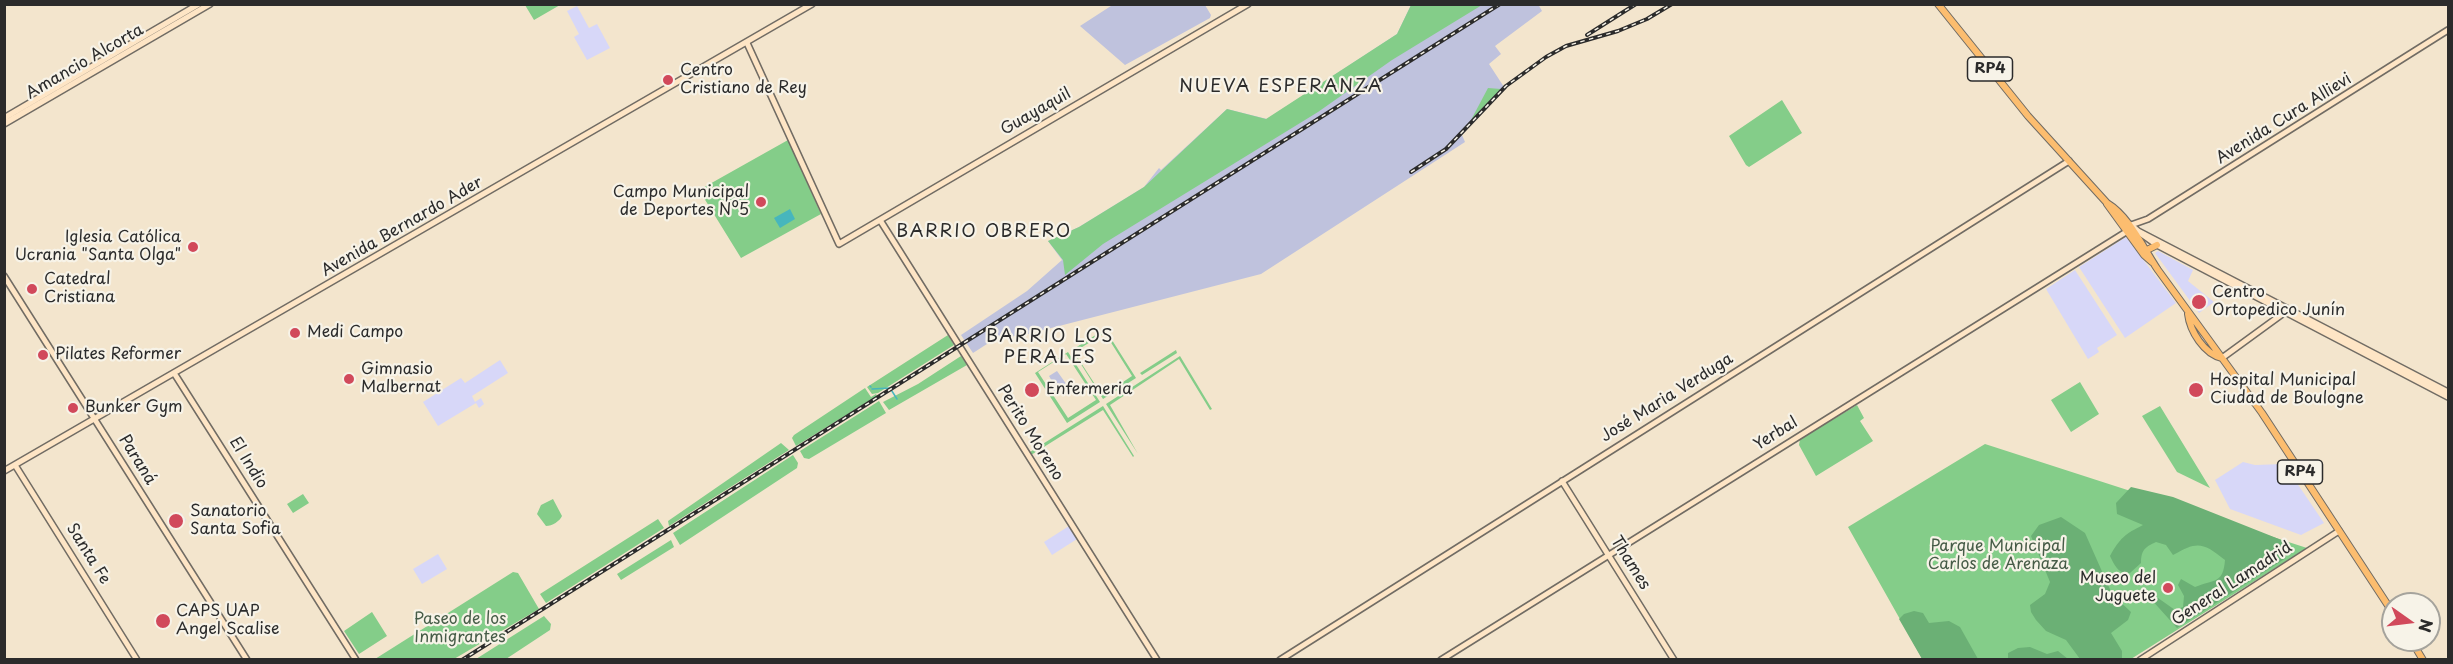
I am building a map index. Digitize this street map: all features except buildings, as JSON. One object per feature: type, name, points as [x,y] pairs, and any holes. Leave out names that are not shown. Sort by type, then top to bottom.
[{"type":"main road","name":"RP4","points":[[1938,4],[2023,110],[2107,203],[2144,255],[2154,263]]},
{"type":"main road","name":"RP4","points":[[2107,203],[2115,208],[2147,250],[2188,311],[2262,412],[2381,595]]},
{"type":"main road","points":[[2147,250],[2157,245]]},
{"type":"street","points":[[4,118],[199,4]]},
{"type":"street","name":"Amancio Alcorta","points":[[4,124],[210,4]]},
{"type":"street","name":"Avenida Bernardo Ader","points":[[4,471],[812,4]]},
{"type":"street","name":"Guayaquil","points":[[747,43],[839,244],[1248,4]]},
{"type":"street","name":"Avenida Cura Allievi","points":[[2131,225],[2148,219],[2448,30]]},
{"type":"street","name":"José Maria Verduga","points":[[1280,660],[2069,161]]},
{"type":"street","points":[[2145,234],[2143,227],[2148,219]]},
{"type":"street","name":"Perito Moreno","points":[[880,220],[1157,660]]},
{"type":"street","points":[[2124,220],[2146,239],[2157,245],[2448,392]]},
{"type":"street","points":[[2138,231],[2141,223]]},
{"type":"street","points":[[2138,231],[2448,397]]},
{"type":"street","name":"Yerbal","points":[[1441,660],[2126,232]]},
{"type":"street","name":"Paraná","points":[[4,276],[247,660]]},
{"type":"street","points":[[2222,358],[2284,310]]},
{"type":"street","name":"El Indio","points":[[174,373],[356,660]]},
{"type":"street","name":"Santa Fe","points":[[15,465],[137,660]]},
{"type":"street","name":"Thames","points":[[1562,480],[1674,660]]},
{"type":"street","name":"General Lamadrid","points":[[2140,660],[2339,531]]},
{"type":"shaded area","points":[[1114,4],[1205,5],[1211,15],[1210,18],[1125,65],[1080,26]]},
{"type":"shaded area","points":[[1538,4],[1542,11],[1495,46],[1501,54],[1489,64],[1504,87],[1462,135],[1465,142],[1261,274],[1025,333],[987,344],[973,353],[961,335],[1027,291],[1062,260],[1048,241],[1079,227],[1144,187],[1159,168],[1161,170],[1227,109],[1267,119],[1397,34],[1411,5]]},
{"type":"shaded area","points":[[577,6],[589,28],[597,24],[610,48],[587,60],[574,37],[579,34],[567,11]]},
{"type":"shaded area","points":[[2126,237],[2176,303],[2125,338],[2079,267]]},
{"type":"shaded area","points":[[2158,251],[2193,270],[2188,281],[2214,302],[2199,313],[2155,253]]},
{"type":"shaded area","points":[[2075,270],[2117,335],[2097,348],[2099,352],[2088,359],[2046,289]]},
{"type":"shaded area","points":[[500,360],[508,373],[472,396],[475,402],[481,398],[484,404],[479,408],[476,403],[438,426],[423,402],[461,378],[465,383]]},
{"type":"shaded area","points":[[1057,371],[1067,385],[1053,394],[1048,386],[1053,383],[1049,376]]},
{"type":"shaded area","points":[[2243,462],[2255,465],[2284,464],[2324,523],[2301,535],[2230,509],[2215,480]]},
{"type":"shaded area","name":"Sanatorio Santa Sofia","points":[[181,513],[186,520],[171,529],[167,522]]},
{"type":"shaded area","points":[[1069,526],[1077,539],[1052,555],[1044,542]]},
{"type":"shaded area","points":[[438,554],[447,569],[422,584],[413,569]]},
{"type":"green space","points":[[525,5],[560,5],[534,20]]},
{"type":"green space","points":[[1411,5],[1482,5],[1392,60],[1318,112],[1103,244],[1065,275],[1063,260],[1048,241],[1079,227],[1144,187],[1227,109],[1266,119],[1397,34]]},
{"type":"green space","points":[[1488,88],[1501,89],[1471,120]]},
{"type":"green space","points":[[1782,100],[1802,133],[1749,167],[1729,136]]},
{"type":"green space","name":"Campo Municipal de Deportes Nº5","points":[[788,140],[821,214],[741,258],[699,190]]},
{"type":"green space","points":[[1105,329],[1136,378],[1103,399],[1072,350]],"holes":[[[1105,333],[1132,376],[1105,394],[1101,388],[1098,389],[1074,352]]]},
{"type":"green space","points":[[948,335],[954,345],[878,393],[872,394],[867,387]]},
{"type":"green space","points":[[1176,350],[1177,353],[1142,375],[1140,373]]},
{"type":"green space","points":[[1068,352],[1100,402],[1067,423],[1035,373]],"holes":[[[1066,354],[1096,400],[1068,418],[1038,372]]]},
{"type":"green space","points":[[961,356],[967,365],[889,410],[883,402],[918,384]]},
{"type":"green space","points":[[1180,356],[1212,409],[1210,410],[1179,359],[1110,405],[1138,454],[1106,404]]},
{"type":"green space","points":[[2080,382],[2099,414],[2071,432],[2051,400]]},
{"type":"green space","points":[[865,388],[871,397],[876,394],[877,396],[796,446],[792,438],[794,435]]},
{"type":"green space","points":[[879,401],[886,413],[809,459],[804,458],[800,451]]},
{"type":"green space","points":[[1857,405],[1864,418],[1860,421],[1873,441],[1816,476],[1799,445],[1800,439]]},
{"type":"green space","points":[[1103,406],[1133,457],[1103,410],[1031,455],[1030,452]]},
{"type":"green space","points":[[2160,406],[2210,488],[2177,472],[2142,416]]},
{"type":"green space","points":[[781,443],[789,450],[669,526],[668,521]]},
{"type":"green space","name":"Parque Municipal Carlos de Arenaza","points":[[1985,444],[2307,548],[2131,659],[1923,660],[1848,527]]},
{"type":"green space","points":[[793,455],[798,463],[797,468],[680,545],[673,533]]},
{"type":"green space","points":[[2131,487],[2173,497],[2284,541],[2286,558],[2177,628],[2150,598],[2158,598],[2175,610],[2183,607],[2184,596],[2178,585],[2181,579],[2195,587],[2217,580],[2224,568],[2225,560],[2211,550],[2200,546],[2188,547],[2173,555],[2166,545],[2156,542],[2144,550],[2141,563],[2130,573],[2120,571],[2110,556],[2124,537],[2143,525],[2117,514],[2116,503]]},
{"type":"green space","points":[[303,494],[309,503],[293,513],[287,504]]},
{"type":"green space","points":[[553,499],[562,516],[556,523],[546,526],[537,514],[541,505]]},
{"type":"green space","points":[[2061,517],[2085,533],[2112,594],[2131,612],[2128,620],[2111,633],[2122,651],[2122,659],[2080,659],[2066,640],[2046,631],[2031,612],[2030,605],[2045,594],[2050,582],[2031,536],[2039,525]]},
{"type":"green space","points":[[658,519],[664,528],[546,603],[540,594]]},
{"type":"green space","points":[[671,540],[674,547],[621,580],[617,574]]},
{"type":"green space","name":"Paseo de los Inmigrantes","points":[[513,572],[518,573],[539,609],[454,659],[375,659]]},
{"type":"green space","points":[[1914,611],[1923,613],[1929,623],[1949,621],[1960,627],[1978,659],[1922,659],[1899,619],[1904,614]]},
{"type":"green space","points":[[372,612],[387,636],[359,654],[344,631]]},
{"type":"green space","points":[[544,616],[551,624],[550,630],[506,659],[476,659]]},
{"type":"green space","points":[[2030,647],[2047,654],[2058,651],[2068,659],[2008,659],[2008,653],[2018,648]]},
{"type":"water","points":[[790,209],[795,219],[780,228],[774,218]]},
{"type":"waterway","points":[[872,389],[890,388],[897,399]]},
{"type":"railway","points":[[462,660],[1500,4]]},
{"type":"railway","points":[[1587,35],[1636,4]]},
{"type":"railway","points":[[1411,172],[1446,149],[1506,86],[1546,57],[1566,46],[1618,31],[1647,19],[1672,4]]},
{"type":"place","name":"Centro Cristiano de Rey","points":[[668,80]]},
{"type":"place","name":"Campo Municipal de Deportes Nº5","points":[[761,202]]},
{"type":"place","name":"Iglesia Católica Ucrania \"Santa Olga\"","points":[[193,247]]},
{"type":"place","name":"Catedral Cristiana","points":[[32,289]]},
{"type":"place","name":"Centro Ortopedico Junín","points":[[2199,302]]},
{"type":"place","name":"Medi Campo","points":[[295,333]]},
{"type":"place","name":"Pilates Reformer","points":[[43,355]]},
{"type":"place","name":"Gimnasio Malbernat","points":[[349,379]]},
{"type":"place","name":"Enfermeria","points":[[1032,390]]},
{"type":"place","name":"Hospital Municipal Ciudad de Boulogne","points":[[2196,390]]},
{"type":"place","name":"Bunker Gym","points":[[73,408]]},
{"type":"place","name":"Sanatorio Santa Sofia","points":[[176,521]]},
{"type":"place","name":"Museo del Juguete","points":[[2168,588]]},
{"type":"place","name":"CAPS UAP Angel Scalise","points":[[163,621]]},
{"type":"district","name":"NUEVA ESPERANZA","points":[[1281,87]]},
{"type":"district","name":"BARRIO OBRERO","points":[[984,232]]},
{"type":"district","name":"BARRIO LOS PERALES","points":[[1050,347]]}]
